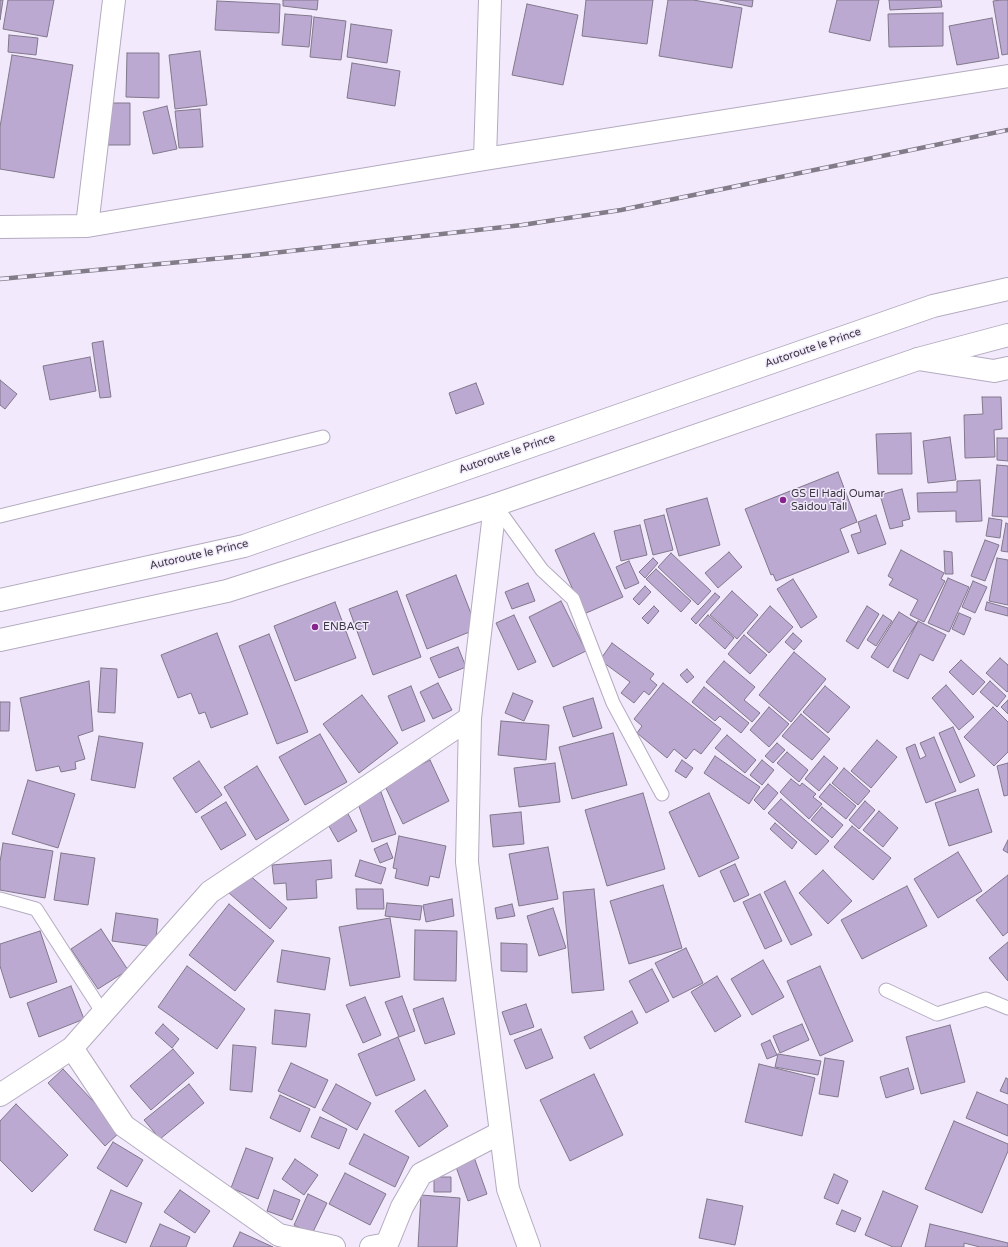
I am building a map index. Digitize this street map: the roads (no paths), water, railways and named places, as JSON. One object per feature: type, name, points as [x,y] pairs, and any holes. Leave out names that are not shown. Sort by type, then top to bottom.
[{"type":"street","points":[[87,226],[114,0]]},
{"type":"street","points":[[485,159],[490,0]]},
{"type":"street","points":[[0,227],[87,226],[485,159],[1008,76]]},
{"type":"street","name":"Autoroute le Prince","points":[[0,600],[244,546],[933,306],[1008,288]]},
{"type":"street","points":[[0,640],[227,591],[495,505],[918,359],[1008,335]]},
{"type":"street","points":[[918,359],[994,371],[1008,368]]},
{"type":"street","points":[[495,505],[470,718],[466,862],[508,1189],[529,1247]]},
{"type":"street","points":[[0,1096],[72,1048],[210,892],[470,718]]},
{"type":"street","points":[[72,1048],[124,1126],[280,1235],[334,1247]]},
{"type":"street","points":[[382,1246],[421,1174],[500,1133]]},
{"type":"lane","points":[[0,516],[323,437]]},
{"type":"lane","points":[[495,505],[542,570],[573,599],[613,703],[662,794]]},
{"type":"lane","points":[[0,899],[36,909],[103,1013]]},
{"type":"lane","points":[[886,990],[937,1014],[986,999],[1008,1008]]},
{"type":"railway","points":[[0,279],[255,255],[522,225],[621,210],[1008,130]]},
{"type":"place","name":"GS El Hadj Oumar Saidou Tall","points":[[783,500]]},
{"type":"place","name":"ENBACT","points":[[315,627]]}]
